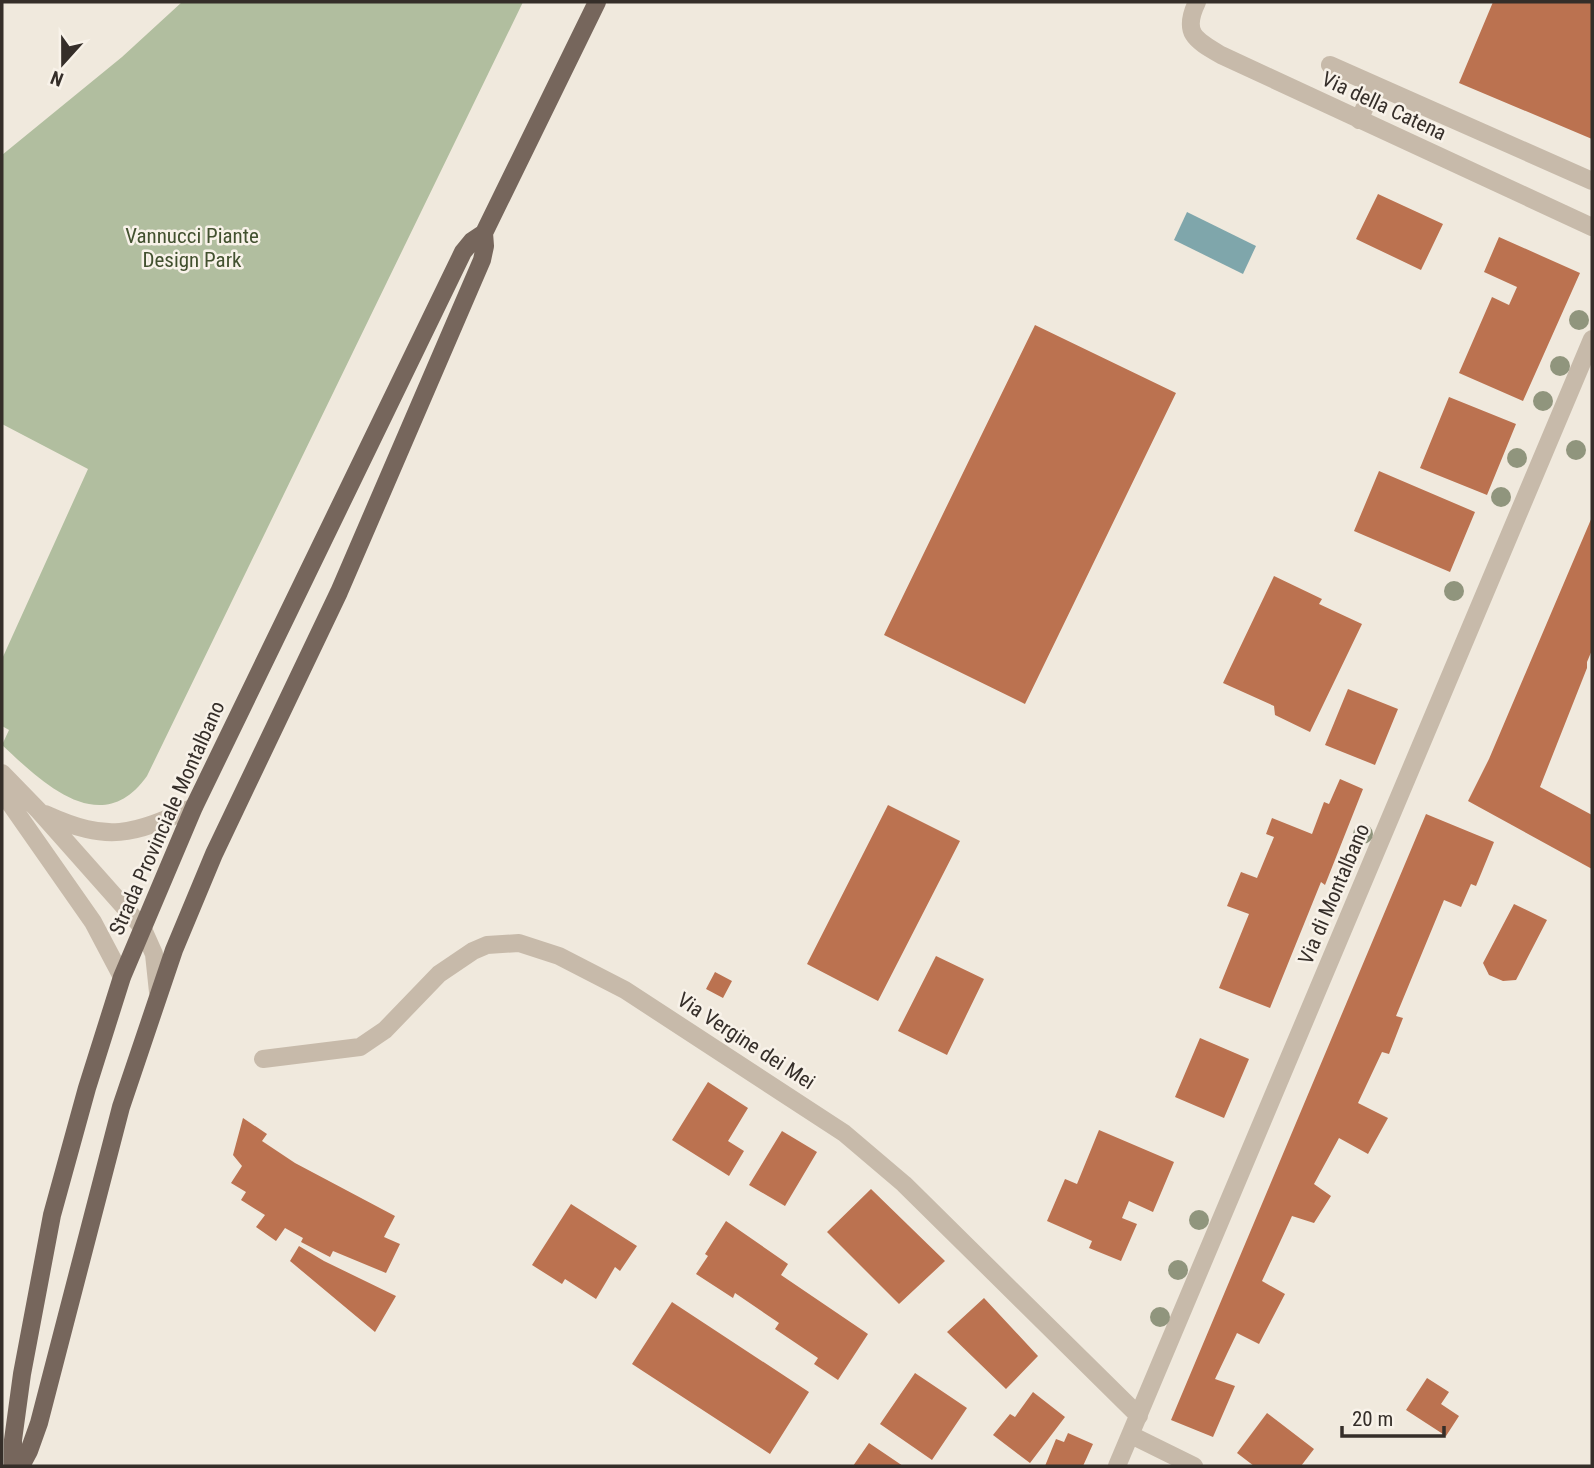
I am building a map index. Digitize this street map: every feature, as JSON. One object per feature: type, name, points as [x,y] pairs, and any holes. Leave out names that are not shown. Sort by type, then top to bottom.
[{"type":"main road","name":"Strada Provinciale Montalbano","points":[[13,1466],[13,1440],[22,1374],[52,1215],[87,1088],[122,977],[194,807],[464,253],[472,241],[484,233],[597,2]]},
{"type":"main road","name":"Strada Provinciale Montalbano","points":[[21,1466],[39,1423],[99,1185],[158,992],[214,853],[330,612],[482,260],[484,233]]},
{"type":"street","name":"Via della Catena","points":[[1197,2],[1190,18],[1194,37],[1221,55],[1592,227]]},
{"type":"street","points":[[1331,65],[1592,181]]},
{"type":"street","points":[[1359,120],[1375,85]]},
{"type":"street","name":"Via di Montalbano","points":[[1117,1466],[1592,339]]},
{"type":"street","points":[[2,773],[142,927],[154,954],[158,992]]},
{"type":"street","points":[[2,792],[93,922],[122,977]]},
{"type":"street","points":[[39,811],[73,827],[121,833],[152,826],[194,807]]},
{"type":"street","name":"Via Vergine dei Mei","points":[[263,1059],[360,1047],[385,1030],[439,974],[472,951],[487,945],[519,943],[559,956],[625,990],[844,1132],[904,1184],[1139,1416]]},
{"type":"street","points":[[1131,1435],[1194,1466]]},
{"type":"green space","name":"Vannucci Piante Design Park","points":[[182,2],[523,2],[147,776],[129,795],[111,804],[91,805],[72,799],[53,788],[2,745],[9,730],[2,726],[2,659],[88,469],[2,424],[2,155],[122,57]]},
{"type":"water","points":[[1187,212],[1256,246],[1243,274],[1174,240]]},
{"type":"building","points":[[1493,2],[1592,2],[1592,139],[1459,83]]},
{"type":"building","points":[[1378,194],[1443,224],[1421,270],[1356,239]]},
{"type":"building","points":[[1499,237],[1580,273],[1523,401],[1459,373],[1492,297],[1509,305],[1517,287],[1484,272]]},
{"type":"building","points":[[1035,325],[1176,393],[1025,704],[884,635]]},
{"type":"building","points":[[1449,397],[1516,424],[1487,495],[1420,468]]},
{"type":"building","points":[[1379,471],[1475,512],[1450,572],[1354,531]]},
{"type":"building","points":[[1592,517],[1592,650],[1540,787],[1592,815],[1592,869],[1468,801],[1489,759]]},
{"type":"building","points":[[1274,576],[1322,599],[1319,604],[1362,624],[1310,732],[1275,715],[1274,706],[1223,683]]},
{"type":"building","points":[[1348,689],[1398,709],[1375,765],[1325,745]]},
{"type":"building","points":[[1340,779],[1363,789],[1325,885],[1321,882],[1270,1008],[1219,988],[1249,914],[1227,906],[1241,872],[1257,878],[1274,837],[1266,834],[1272,818],[1312,834],[1324,802],[1329,804]]},
{"type":"building","points":[[888,805],[960,841],[878,1001],[807,964]]},
{"type":"building","points":[[1426,814],[1494,842],[1476,886],[1471,884],[1461,907],[1444,900],[1396,1016],[1403,1018],[1389,1054],[1382,1052],[1358,1103],[1388,1118],[1368,1154],[1339,1138],[1314,1184],[1331,1196],[1314,1223],[1292,1216],[1262,1281],[1285,1294],[1259,1344],[1237,1333],[1215,1379],[1235,1386],[1213,1437],[1171,1420]]},
{"type":"building","points":[[1514,904],[1547,920],[1516,980],[1503,981],[1489,975],[1483,963]]},
{"type":"building","points":[[936,956],[984,979],[947,1055],[898,1031]]},
{"type":"building","points":[[715,972],[732,981],[723,998],[706,989]]},
{"type":"building","points":[[1200,1038],[1249,1059],[1224,1118],[1175,1097]]},
{"type":"building","points":[[708,1082],[748,1108],[728,1141],[744,1151],[729,1176],[672,1140]]},
{"type":"building","points":[[243,1118],[267,1134],[262,1141],[295,1163],[395,1216],[384,1237],[400,1244],[386,1273],[333,1251],[330,1257],[301,1242],[303,1238],[285,1228],[276,1241],[256,1227],[265,1215],[241,1200],[246,1192],[231,1183],[242,1166],[233,1155]]},
{"type":"building","points":[[1099,1130],[1174,1162],[1153,1212],[1129,1201],[1122,1218],[1137,1224],[1121,1261],[1089,1248],[1092,1241],[1047,1221],[1065,1179],[1077,1184]]},
{"type":"building","points":[[782,1131],[817,1152],[785,1206],[749,1185]]},
{"type":"building","points":[[871,1189],[945,1261],[899,1304],[827,1232]]},
{"type":"building","points":[[571,1204],[637,1246],[620,1271],[615,1267],[596,1299],[565,1279],[562,1284],[532,1265]]},
{"type":"building","points":[[726,1221],[788,1264],[781,1275],[868,1334],[838,1380],[814,1364],[818,1358],[775,1329],[779,1323],[735,1293],[733,1298],[696,1274]]},
{"type":"building","points":[[299,1246],[396,1296],[375,1332],[290,1261]]},
{"type":"building","points":[[984,1298],[1038,1356],[1006,1389],[947,1332]]},
{"type":"building","points":[[672,1302],[809,1392],[770,1454],[632,1364]]},
{"type":"building","points":[[915,1373],[967,1408],[932,1460],[880,1424]]},
{"type":"building","points":[[1427,1378],[1449,1392],[1441,1404],[1459,1416],[1446,1436],[1406,1410]]},
{"type":"building","points":[[1033,1392],[1065,1417],[1030,1463],[993,1435],[1010,1414],[1015,1417]]},
{"type":"building","points":[[1267,1413],[1314,1449],[1301,1466],[1254,1466],[1237,1453]]},
{"type":"building","points":[[1068,1433],[1093,1444],[1083,1466],[1045,1466],[1056,1439],[1064,1442]]},
{"type":"building","points":[[869,1443],[903,1466],[853,1466]]}]
